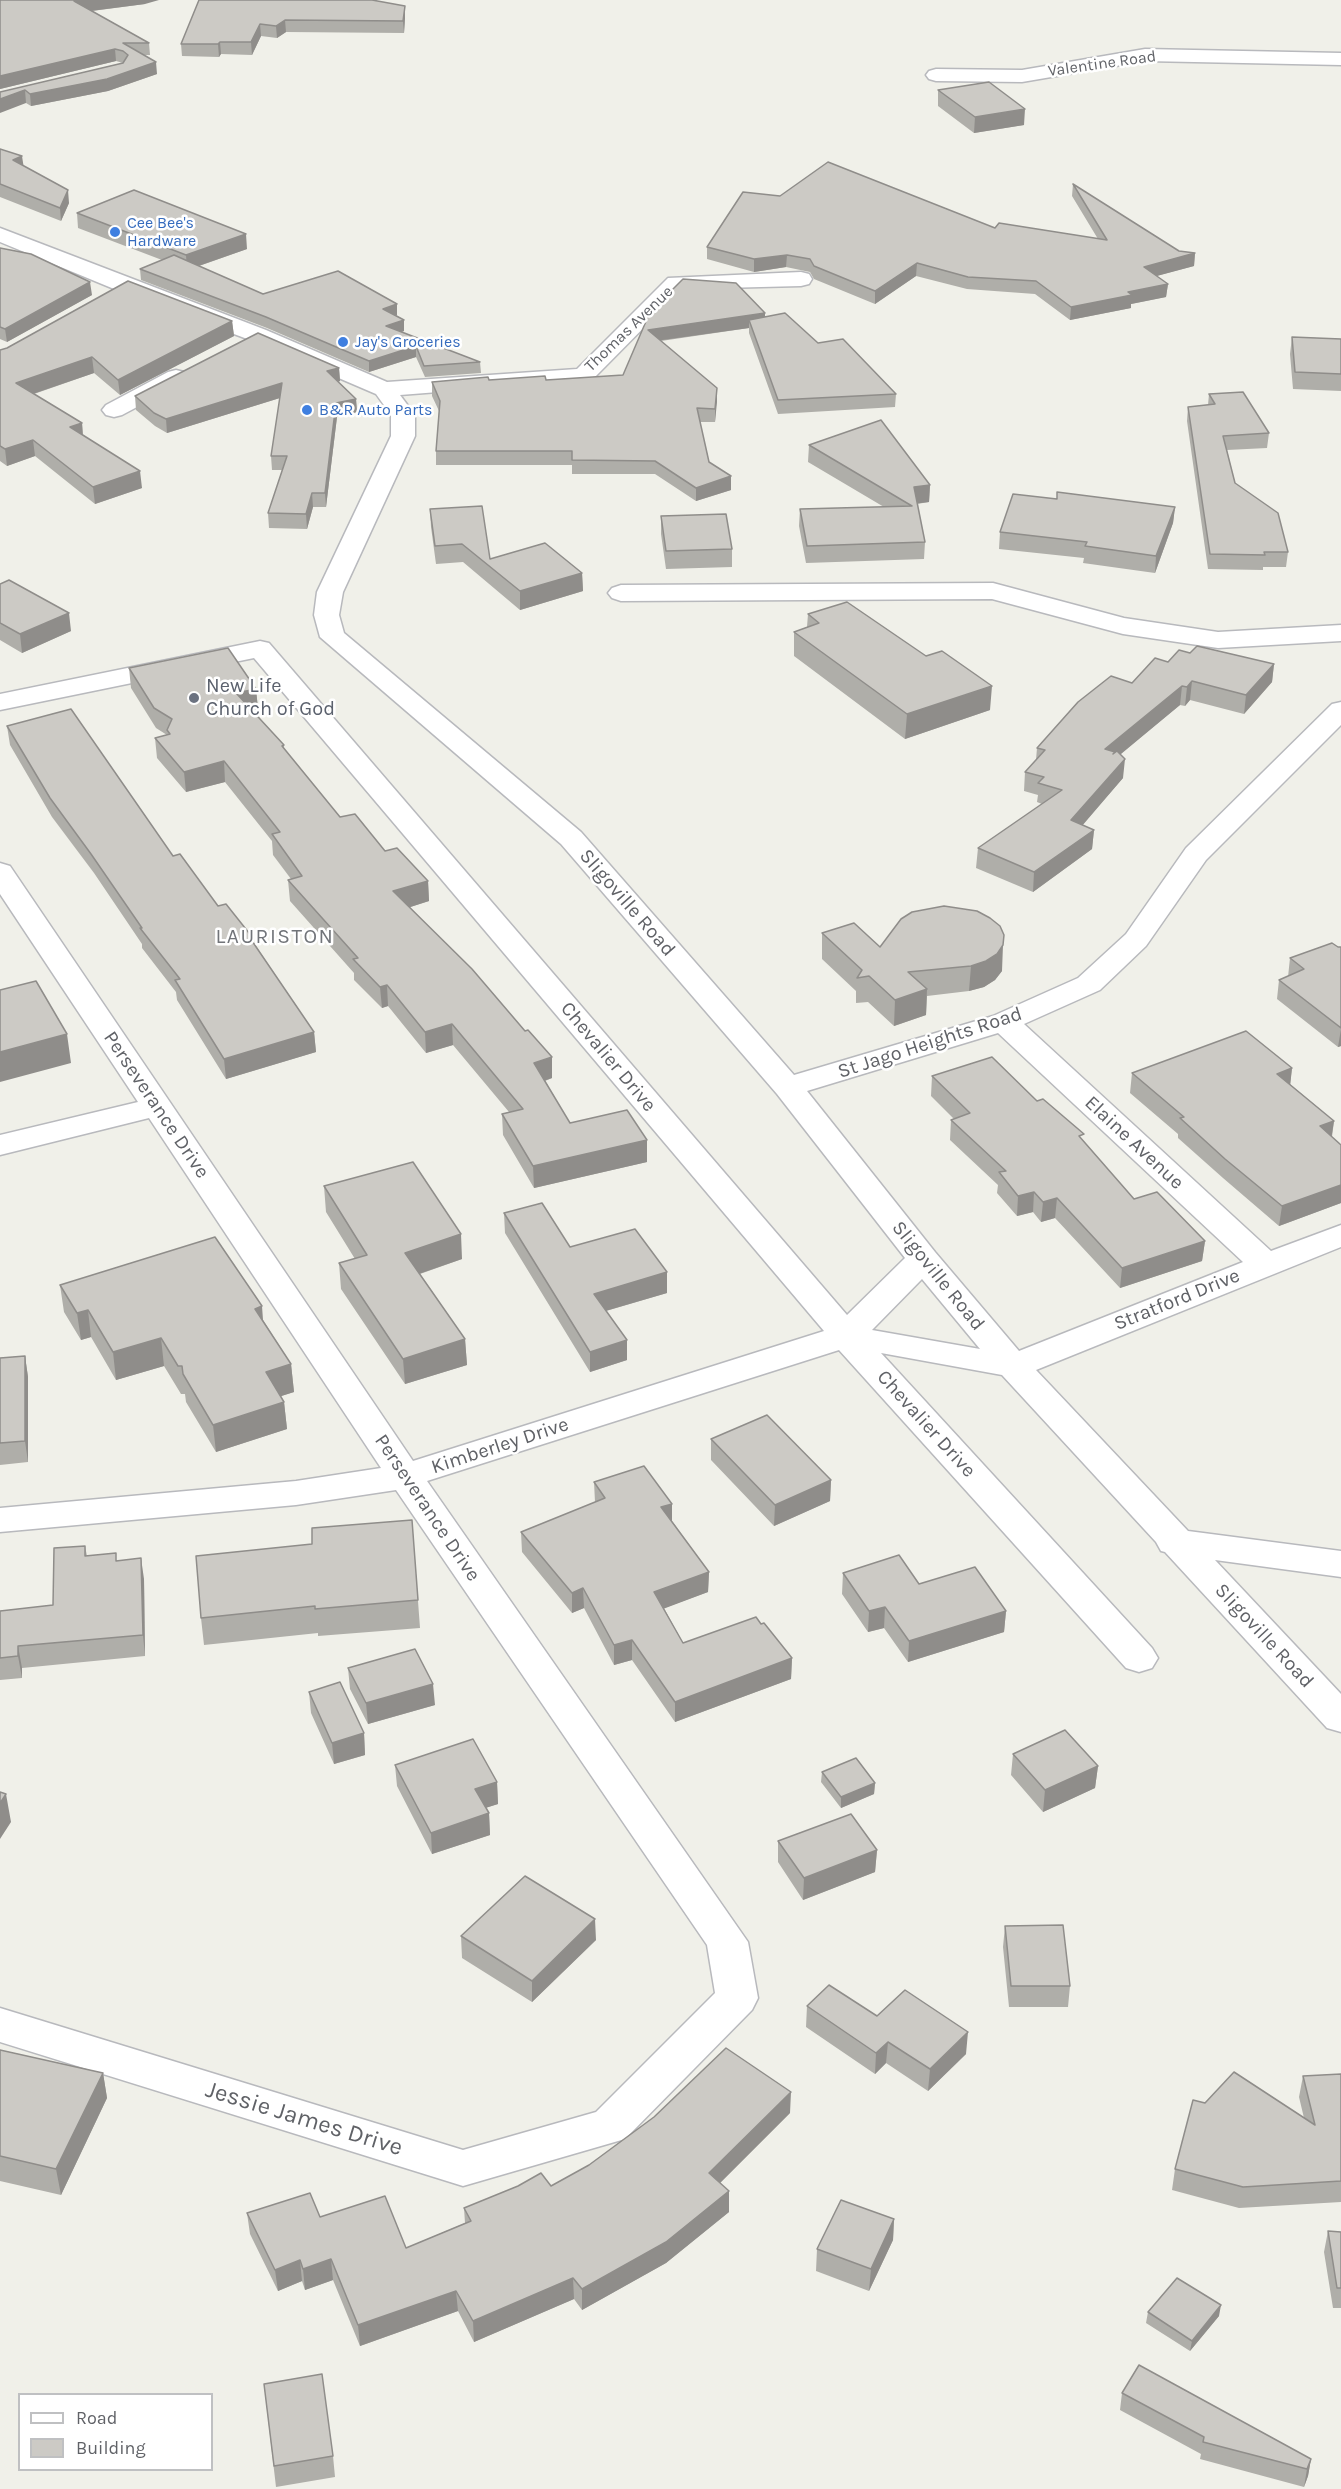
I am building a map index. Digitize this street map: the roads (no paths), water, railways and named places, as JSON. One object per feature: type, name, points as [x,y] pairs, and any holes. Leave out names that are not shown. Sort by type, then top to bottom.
[{"type":"street","name":"Valentine Road","points":[[936,75],[1022,76],[1145,55],[1341,59]]},
{"type":"street","points":[[0,234],[117,292],[258,335],[384,388]]},
{"type":"street","name":"Thomas Avenue","points":[[384,388],[584,375],[676,283],[801,279]]},
{"type":"street","points":[[227,351],[258,335]]},
{"type":"street","points":[[114,410],[196,367]]},
{"type":"street","name":"Sligoville Road","points":[[384,388],[404,415],[403,436],[330,592],[326,604],[326,620],[333,637],[571,838],[789,1087],[923,1259],[1013,1366],[1174,1542],[1341,1718]]},
{"type":"street","points":[[621,593],[993,591],[1123,626],[1218,640],[1341,633]]},
{"type":"street","name":"Chevalier Drive","points":[[0,702],[260,649],[846,1336],[1139,1658]]},
{"type":"street","name":"St Jago Heights Road","points":[[789,1087],[1004,1022],[1089,984],[1136,940],[1196,854],[1341,710]]},
{"type":"street","name":"Perseverance Drive","points":[[0,872],[405,1476],[727,1942],[737,1998],[610,2127]]},
{"type":"street","name":"Elaine Avenue","points":[[1004,1022],[1265,1264]]},
{"type":"street","points":[[0,1145],[157,1107]]},
{"type":"street","name":"Stratford Drive","points":[[1013,1366],[1341,1235]]},
{"type":"street","name":"Kimberley Drive","points":[[0,1520],[297,1493],[405,1476],[846,1336],[923,1259]]},
{"type":"street","points":[[846,1336],[1013,1366]]},
{"type":"street","points":[[1174,1542],[1341,1564]]},
{"type":"street","name":"Jessie James Drive","points":[[0,2025],[463,2168],[610,2127]]},
{"type":"place","name":"Cee Bee's Hardware","points":[[115,232]]},
{"type":"place","name":"Jay's Groceries","points":[[343,342]]},
{"type":"place","name":"B&R Auto Parts","points":[[307,410]]},
{"type":"place","name":"New Life Church of God","points":[[194,698]]},
{"type":"district","name":"LAURISTON","points":[[275,937]]}]
